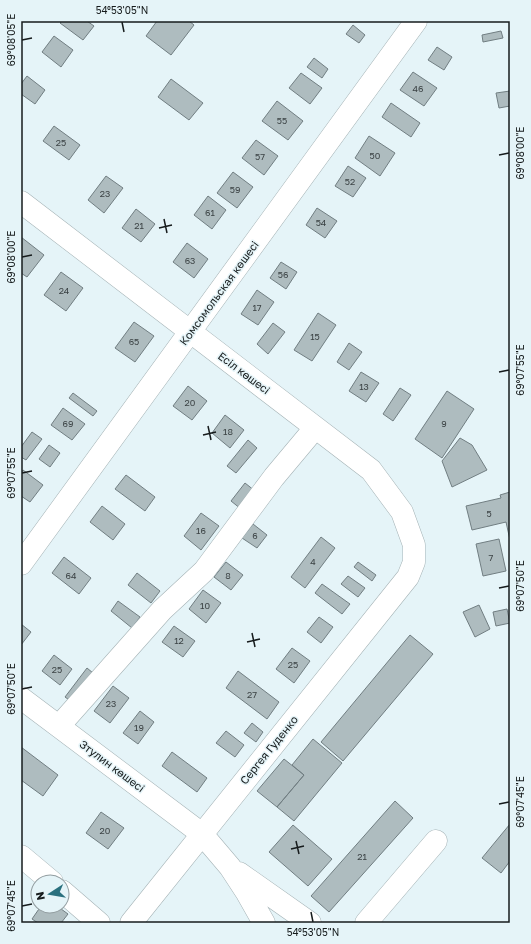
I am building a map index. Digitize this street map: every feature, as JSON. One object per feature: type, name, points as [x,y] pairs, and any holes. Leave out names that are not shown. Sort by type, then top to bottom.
[{"type":"street","name":"Комсомольская көшесі","points":[[21,564],[416,21]]},
{"type":"street","name":"Есіл көшесі","points":[[21,202],[371,470],[402,512],[414,544],[414,562],[408,577]]},
{"type":"street","points":[[59,726],[162,610],[204,571],[274,477],[315,428]]},
{"type":"street","name":"Сергея Гуденко","points":[[131,923],[408,577]]},
{"type":"street","name":"Зтулин көшесі","points":[[21,698],[202,834],[230,867]]},
{"type":"street","points":[[366,923],[436,842]]},
{"type":"street","points":[[21,856],[42,874]]},
{"type":"street","points":[[230,867],[264,923]]},
{"type":"street","points":[[230,867],[310,923]]},
{"type":"street","points":[[70,898],[99,923]]},
{"type":"building","points":[[62,21],[87,21],[94,26],[83,40],[60,23]]},
{"type":"building","points":[[157,21],[189,21],[194,25],[171,55],[146,36]]},
{"type":"building","points":[[353,25],[365,35],[359,43],[346,34]]},
{"type":"building","points":[[501,31],[503,38],[483,42],[482,35]]},
{"type":"building","points":[[54,36],[73,50],[61,67],[42,52]]},
{"type":"building","points":[[437,47],[452,57],[444,70],[428,60]]},
{"type":"building","points":[[314,58],[328,69],[322,78],[307,67]]},
{"type":"building","points":[[413,72],[437,88],[424,106],[400,90]]},
{"type":"building","points":[[301,73],[322,88],[310,104],[289,88]]},
{"type":"building","points":[[27,76],[45,90],[35,104],[21,94],[21,84]]},
{"type":"building","points":[[171,79],[203,103],[189,120],[158,97]]},
{"type":"building","points":[[510,91],[510,106],[499,108],[496,93]]},
{"type":"building","points":[[277,101],[303,121],[288,140],[262,121]]},
{"type":"building","points":[[391,103],[420,123],[411,137],[382,117]]},
{"type":"building","points":[[54,126],[80,145],[69,160],[43,141]]},
{"type":"building","points":[[369,136],[395,153],[380,176],[355,158]]},
{"type":"building","points":[[256,140],[278,156],[264,175],[242,158]]},
{"type":"building","points":[[348,166],[366,178],[353,197],[335,186]]},
{"type":"building","points":[[233,172],[253,187],[237,208],[217,193]]},
{"type":"building","points":[[106,176],[123,188],[104,213],[88,200]]},
{"type":"building","points":[[208,196],[226,210],[212,229],[194,215]]},
{"type":"building","points":[[317,208],[337,221],[325,238],[306,225]]},
{"type":"building","points":[[136,209],[155,224],[141,242],[122,228]]},
{"type":"building","points":[[21,237],[44,255],[27,277],[21,273]]},
{"type":"building","points":[[187,243],[208,259],[194,278],[173,262]]},
{"type":"building","points":[[281,262],[297,272],[286,289],[270,278]]},
{"type":"building","points":[[61,272],[83,288],[66,311],[44,295]]},
{"type":"building","points":[[257,290],[274,302],[258,325],[241,314]]},
{"type":"building","points":[[318,313],[336,325],[312,361],[294,350]]},
{"type":"building","points":[[134,322],[154,336],[135,362],[115,348]]},
{"type":"building","points":[[273,323],[285,332],[268,354],[257,344]]},
{"type":"building","points":[[349,343],[362,352],[349,370],[337,362]]},
{"type":"building","points":[[361,372],[379,383],[366,402],[349,391]]},
{"type":"building","points":[[188,386],[207,401],[192,420],[173,406]]},
{"type":"building","points":[[400,388],[411,395],[393,421],[383,414]]},
{"type":"building","points":[[447,391],[474,409],[442,458],[415,439]]},
{"type":"building","points":[[73,393],[97,411],[93,416],[69,398]]},
{"type":"building","points":[[63,408],[85,424],[72,440],[51,425]]},
{"type":"building","points":[[225,415],[244,430],[230,448],[212,433]]},
{"type":"building","points":[[32,432],[42,439],[26,460],[21,457],[21,447]]},
{"type":"building","points":[[460,438],[472,445],[487,470],[452,487],[442,461]]},
{"type":"building","points":[[248,440],[257,448],[236,473],[227,466]]},
{"type":"building","points":[[49,445],[60,453],[50,467],[39,459]]},
{"type":"building","points":[[23,470],[43,485],[30,502],[21,496],[21,473]]},
{"type":"building","points":[[126,475],[155,497],[145,511],[115,489]]},
{"type":"building","points":[[245,483],[255,491],[241,509],[231,501]]},
{"type":"building","points":[[510,492],[510,540],[506,522],[472,530],[466,506],[501,498],[500,495]]},
{"type":"building","points":[[102,506],[125,524],[113,540],[90,522]]},
{"type":"building","points":[[201,513],[219,526],[201,550],[184,536]]},
{"type":"building","points":[[253,524],[267,535],[257,548],[242,538]]},
{"type":"building","points":[[321,537],[335,548],[305,588],[291,577]]},
{"type":"building","points":[[499,539],[506,571],[483,576],[476,544]]},
{"type":"building","points":[[64,557],[91,578],[79,594],[52,573]]},
{"type":"building","points":[[226,562],[243,575],[231,590],[214,577]]},
{"type":"building","points":[[358,562],[376,575],[372,581],[354,567]]},
{"type":"building","points":[[137,573],[160,591],[151,603],[128,585]]},
{"type":"building","points":[[348,576],[365,588],[358,597],[341,584]]},
{"type":"building","points":[[322,584],[350,604],[342,614],[315,593]]},
{"type":"building","points":[[203,590],[221,603],[206,623],[189,609]]},
{"type":"building","points":[[118,601],[140,617],[132,628],[111,611]]},
{"type":"building","points":[[479,605],[490,629],[475,637],[463,612]]},
{"type":"building","points":[[507,609],[510,623],[496,626],[493,612]]},
{"type":"building","points":[[319,617],[333,627],[321,643],[307,632]]},
{"type":"building","points":[[21,624],[31,632],[21,645]]},
{"type":"building","points":[[174,626],[195,641],[183,657],[162,642]]},
{"type":"building","points":[[410,635],[433,654],[343,761],[321,742]]},
{"type":"building","points":[[292,648],[310,661],[294,683],[276,669]]},
{"type":"building","points":[[54,655],[72,669],[60,685],[42,671]]},
{"type":"building","points":[[87,668],[93,673],[72,702],[65,697]]},
{"type":"building","points":[[238,671],[279,702],[267,719],[226,688]]},
{"type":"building","points":[[113,686],[129,698],[110,723],[94,711]]},
{"type":"building","points":[[140,711],[154,722],[138,744],[123,733]]},
{"type":"building","points":[[252,723],[263,732],[256,742],[244,733]]},
{"type":"building","points":[[226,731],[244,745],[235,757],[216,743]]},
{"type":"building","points":[[313,739],[342,763],[294,821],[277,807],[304,775],[292,765]]},
{"type":"building","points":[[21,747],[58,775],[43,796],[21,780]]},
{"type":"building","points":[[172,752],[207,778],[197,792],[162,766]]},
{"type":"building","points":[[284,759],[304,775],[277,807],[257,791]]},
{"type":"building","points":[[395,801],[413,818],[329,912],[311,896]]},
{"type":"building","points":[[101,812],[124,828],[108,849],[86,833]]},
{"type":"building","points":[[510,824],[510,861],[501,873],[482,858]]},
{"type":"building","points":[[293,825],[332,859],[308,886],[269,852]]},
{"type":"building","points":[[35,914],[68,914],[61,923],[38,923],[32,919]]}]
